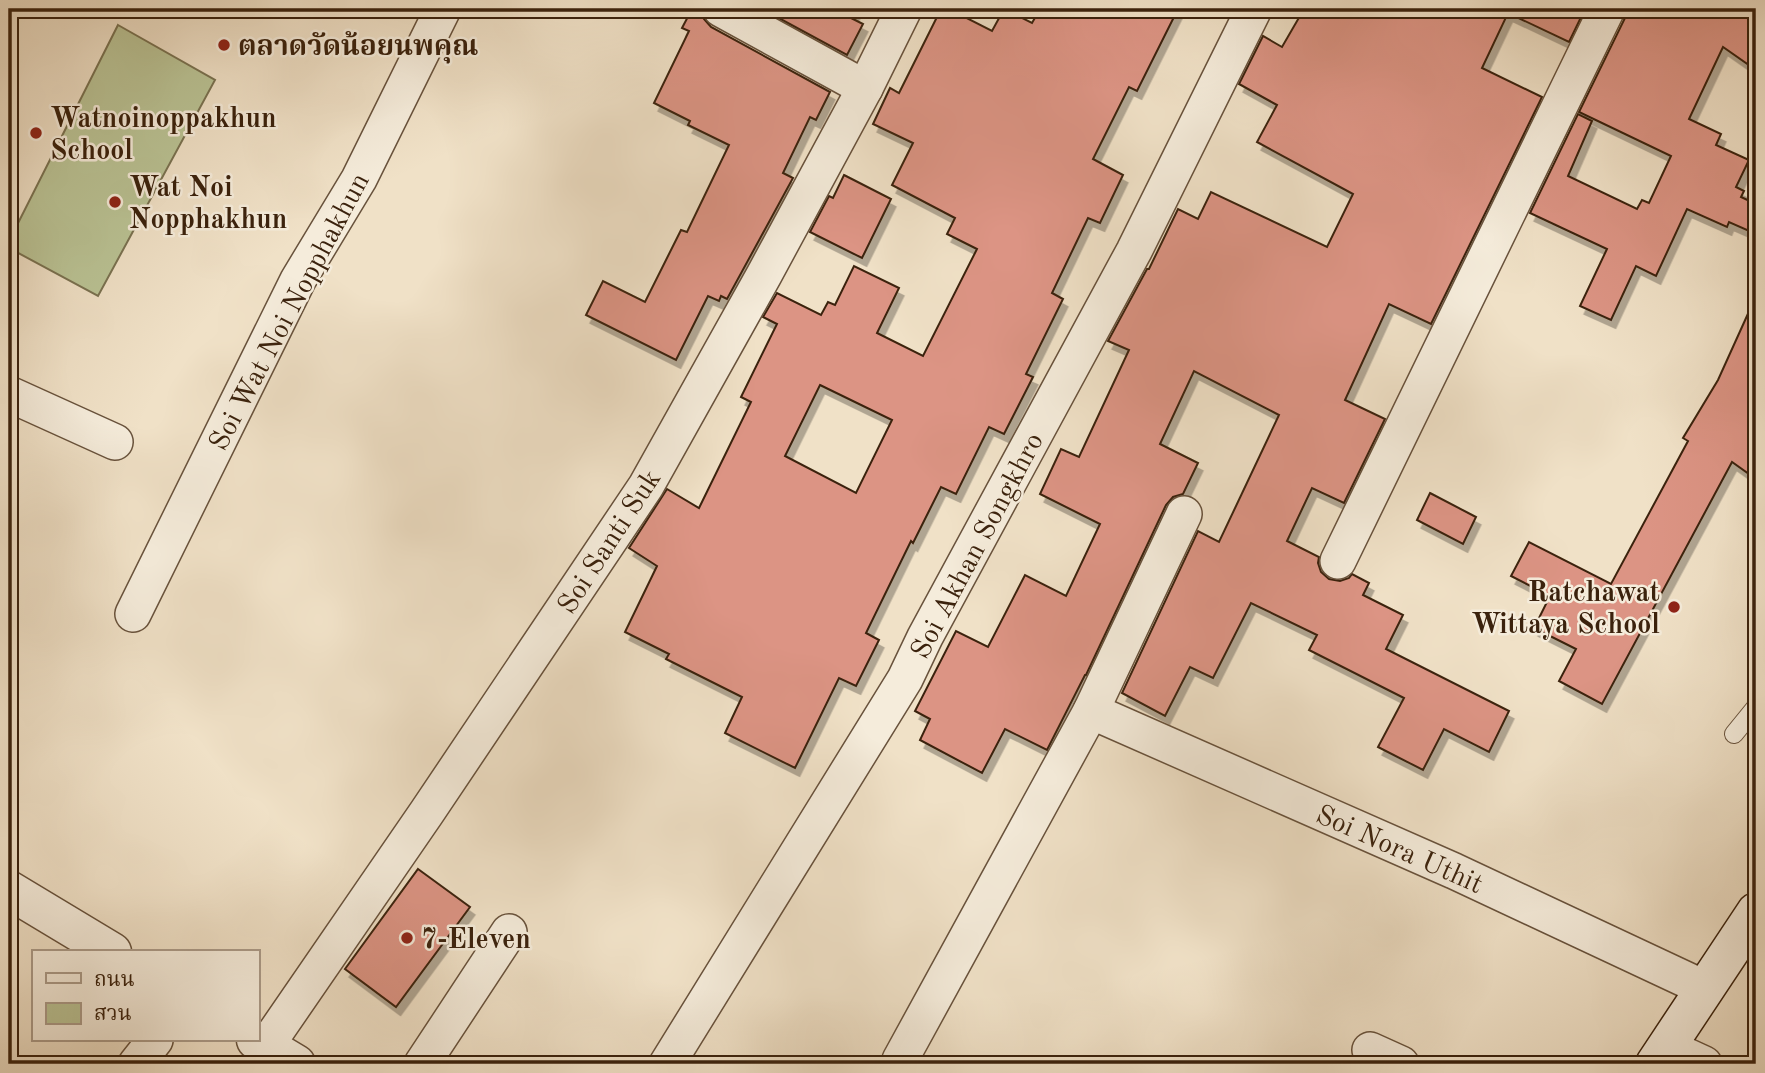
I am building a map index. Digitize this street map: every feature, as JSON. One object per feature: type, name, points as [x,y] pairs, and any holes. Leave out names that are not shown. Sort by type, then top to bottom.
[{"type":"main road","points":[[9,890],[109,950]]},
{"type":"main road","points":[[1661,1055],[1756,912]]},
{"type":"street","name":"Soi Wat Noi Nopphakhun","points":[[133,614],[298,280],[359,179],[443,9]]},
{"type":"street","points":[[721,9],[865,88]]},
{"type":"street","name":"Soi Santi Suk","points":[[273,1050],[427,813],[646,486],[764,275],[865,88],[904,9]]},
{"type":"street","name":"Soi Akhan Songkhro","points":[[667,1064],[905,679],[1134,251],[1254,9]]},
{"type":"street","points":[[1338,561],[1607,9]]},
{"type":"street","points":[[9,394],[115,442]]},
{"type":"street","points":[[900,1060],[1091,712],[1184,514]]},
{"type":"street","name":"Soi Nora Uthit","points":[[1091,712],[1454,871],[1706,989]]},
{"type":"street","points":[[422,1064],[509,932]]},
{"type":"street","points":[[136,1064],[153,1042]]},
{"type":"street","points":[[1370,1050],[1401,1064]]},
{"type":"street","points":[[1661,1055],[1704,1064]]},
{"type":"lane","points":[[1734,734],[1756,707]]},
{"type":"green space","points":[[118,25],[215,80],[98,296],[9,248],[9,241]]},
{"type":"building","points":[[692,9],[701,9],[704,19],[711,27],[830,92],[816,120],[810,117],[783,173],[793,178],[727,299],[721,296],[719,301],[708,296],[676,360],[586,315],[603,281],[645,302],[681,230],[687,232],[729,145],[688,125],[690,121],[654,103],[689,31],[682,28]]},
{"type":"building","points":[[762,9],[856,9],[851,18],[863,24],[847,55]]},
{"type":"building","points":[[941,9],[949,9],[992,31],[1004,9],[1032,23],[1040,9],[1178,9],[1137,91],[1129,87],[1093,159],[1123,175],[1100,223],[1088,218],[1052,293],[1063,299],[1026,374],[1033,377],[1004,434],[989,427],[956,494],[941,487],[866,633],[879,640],[856,686],[839,678],[795,768],[725,733],[742,697],[666,659],[669,654],[625,632],[657,566],[629,548],[667,489],[699,508],[751,402],[741,397],[777,324],[763,317],[777,293],[821,315],[828,302],[835,305],[854,266],[899,288],[877,333],[923,356],[977,249],[947,234],[955,218],[892,185],[913,143],[873,124],[890,88],[899,93]],"holes":[[[820,385],[892,420],[856,493],[785,456]]]},
{"type":"building","points":[[1304,9],[1585,9],[1569,42],[1508,13],[1482,68],[1542,97],[1431,324],[1389,304],[1345,400],[1385,419],[1344,503],[1312,488],[1287,541],[1319,557],[1321,572],[1329,579],[1340,581],[1352,574],[1369,583],[1363,595],[1403,615],[1386,649],[1509,711],[1489,752],[1444,729],[1423,770],[1378,747],[1404,698],[1309,650],[1317,635],[1251,603],[1213,678],[1190,667],[1165,716],[1122,693],[1198,531],[1219,542],[1279,415],[1194,371],[1160,444],[1198,463],[1183,494],[1173,497],[1166,505],[1086,675],[1047,750],[1005,729],[982,773],[920,740],[930,719],[915,711],[956,631],[988,647],[1025,575],[1066,596],[1100,524],[1040,494],[1061,449],[1079,457],[1129,350],[1108,341],[1149,269],[1178,209],[1198,219],[1211,192],[1327,247],[1353,194],[1257,142],[1277,105],[1239,84],[1263,36],[1282,47]]},
{"type":"building","points":[[1627,9],[1756,9],[1756,70],[1723,47],[1689,119],[1721,134],[1716,145],[1749,160],[1736,187],[1744,191],[1741,197],[1756,204],[1756,234],[1729,222],[1727,227],[1687,209],[1656,276],[1636,266],[1611,320],[1580,306],[1607,249],[1530,213],[1578,114],[1592,121],[1568,176],[1637,209],[1642,200],[1649,203],[1671,156],[1579,112]]},
{"type":"building","points":[[844,175],[891,199],[862,258],[810,232],[829,196],[833,198]]},
{"type":"building","points":[[1756,296],[1756,479],[1732,462],[1602,704],[1559,681],[1576,649],[1534,628],[1550,596],[1511,576],[1529,542],[1611,584],[1688,441],[1683,438],[1718,380]]},
{"type":"building","points":[[1430,493],[1476,517],[1463,544],[1417,520]]},
{"type":"building","name":"7-Eleven","points":[[418,869],[470,907],[396,1007],[345,969]]},
{"type":"place","name":"ตลาดวัดน้อยนพคุณ","points":[[224,45]]},
{"type":"place","name":"Watnoinoppakhun School","points":[[36,133]]},
{"type":"place","name":"Wat Noi Nopphakhun","points":[[115,202]]},
{"type":"place","name":"Ratchawat Wittaya School","points":[[1674,607]]},
{"type":"place","name":"7-Eleven","points":[[407,938]]}]
